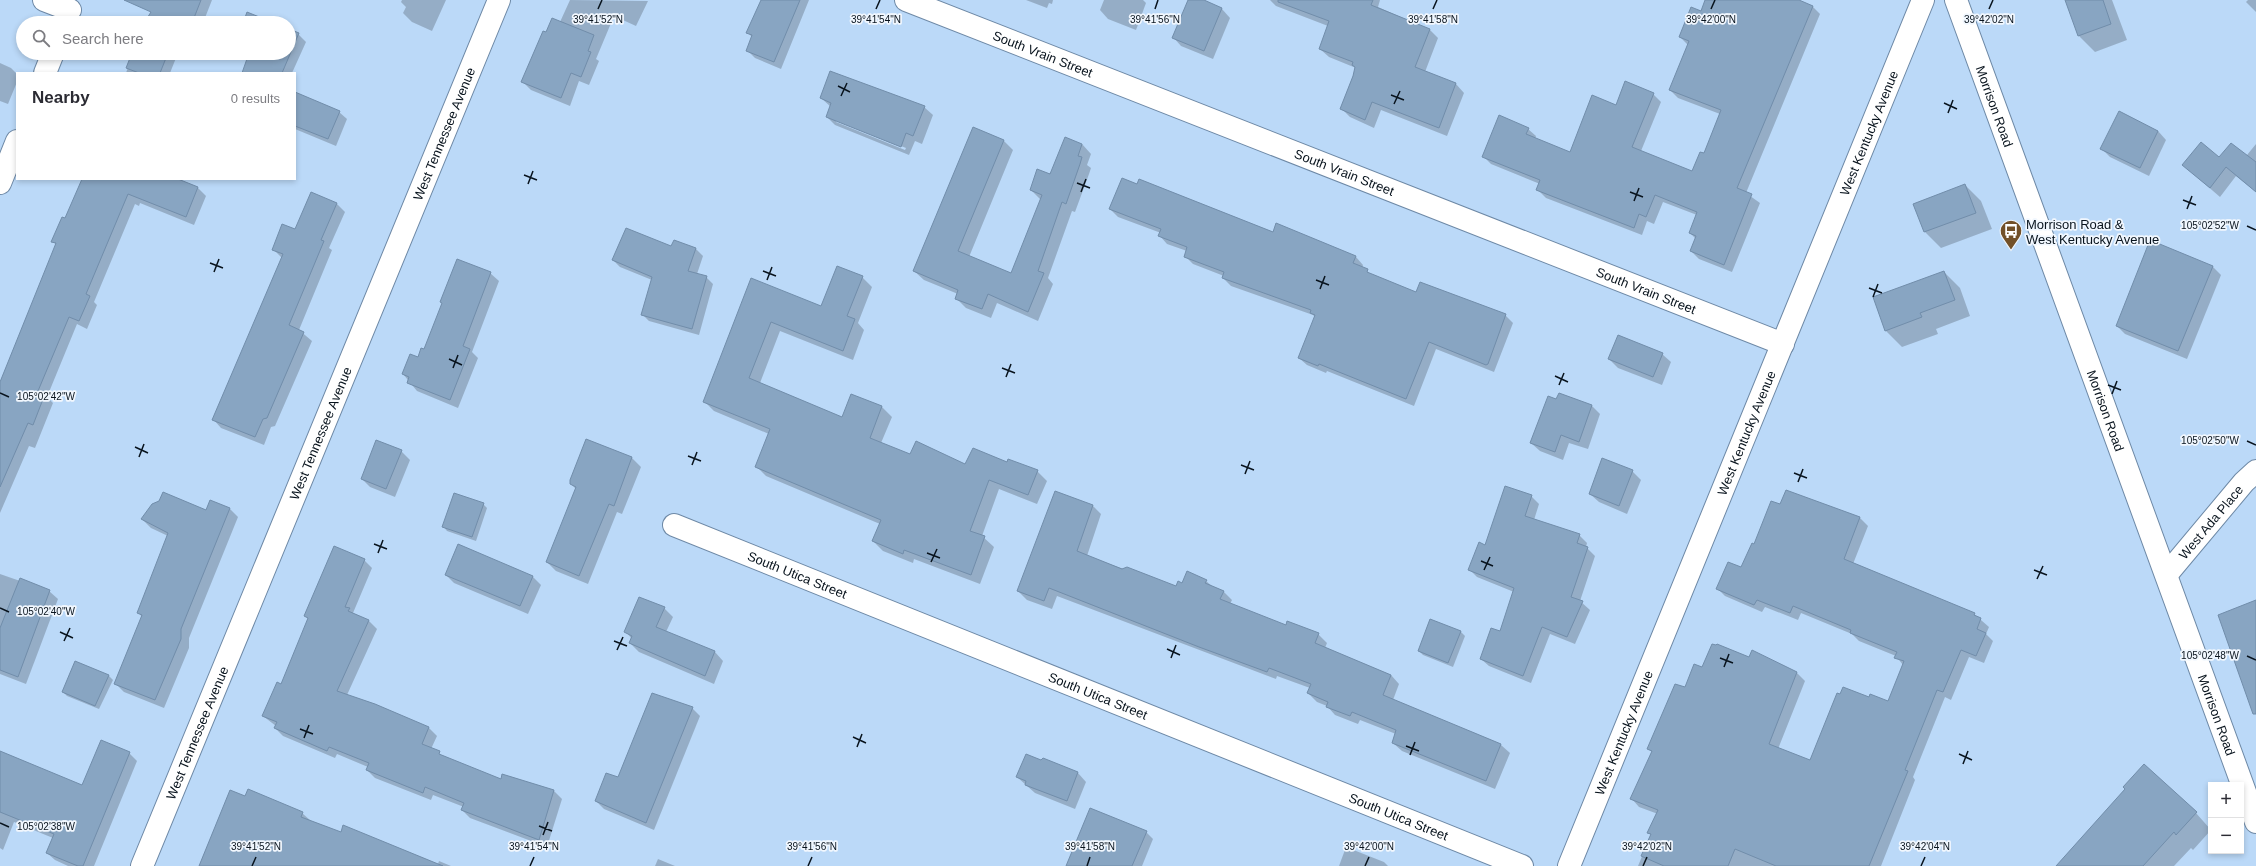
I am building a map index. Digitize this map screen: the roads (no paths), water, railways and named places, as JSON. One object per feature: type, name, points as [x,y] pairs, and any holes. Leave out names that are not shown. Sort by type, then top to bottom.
[{"type":"street","points":[[44,0],[70,11]]},
{"type":"street","name":"West Tennessee Avenue","points":[[142,866],[499,0]]},
{"type":"street","name":"South Vrain Street","points":[[906,0],[1783,344]]},
{"type":"street","name":"West Kentucky Avenue","points":[[1569,866],[1923,0]]},
{"type":"street","name":"Morrison Road","points":[[1956,0],[2167,574],[2256,822]]},
{"type":"street","points":[[45,72],[50,60]]},
{"type":"street","points":[[0,183],[16,143]]},
{"type":"street","name":"West Ada Place","points":[[2167,574],[2244,482],[2256,471]]},
{"type":"street","name":"South Utica Street","points":[[674,525],[1522,866]]},
{"type":"place","name":"Morrison Road & West Kentucky Avenue","points":[[2011,250]]}]
